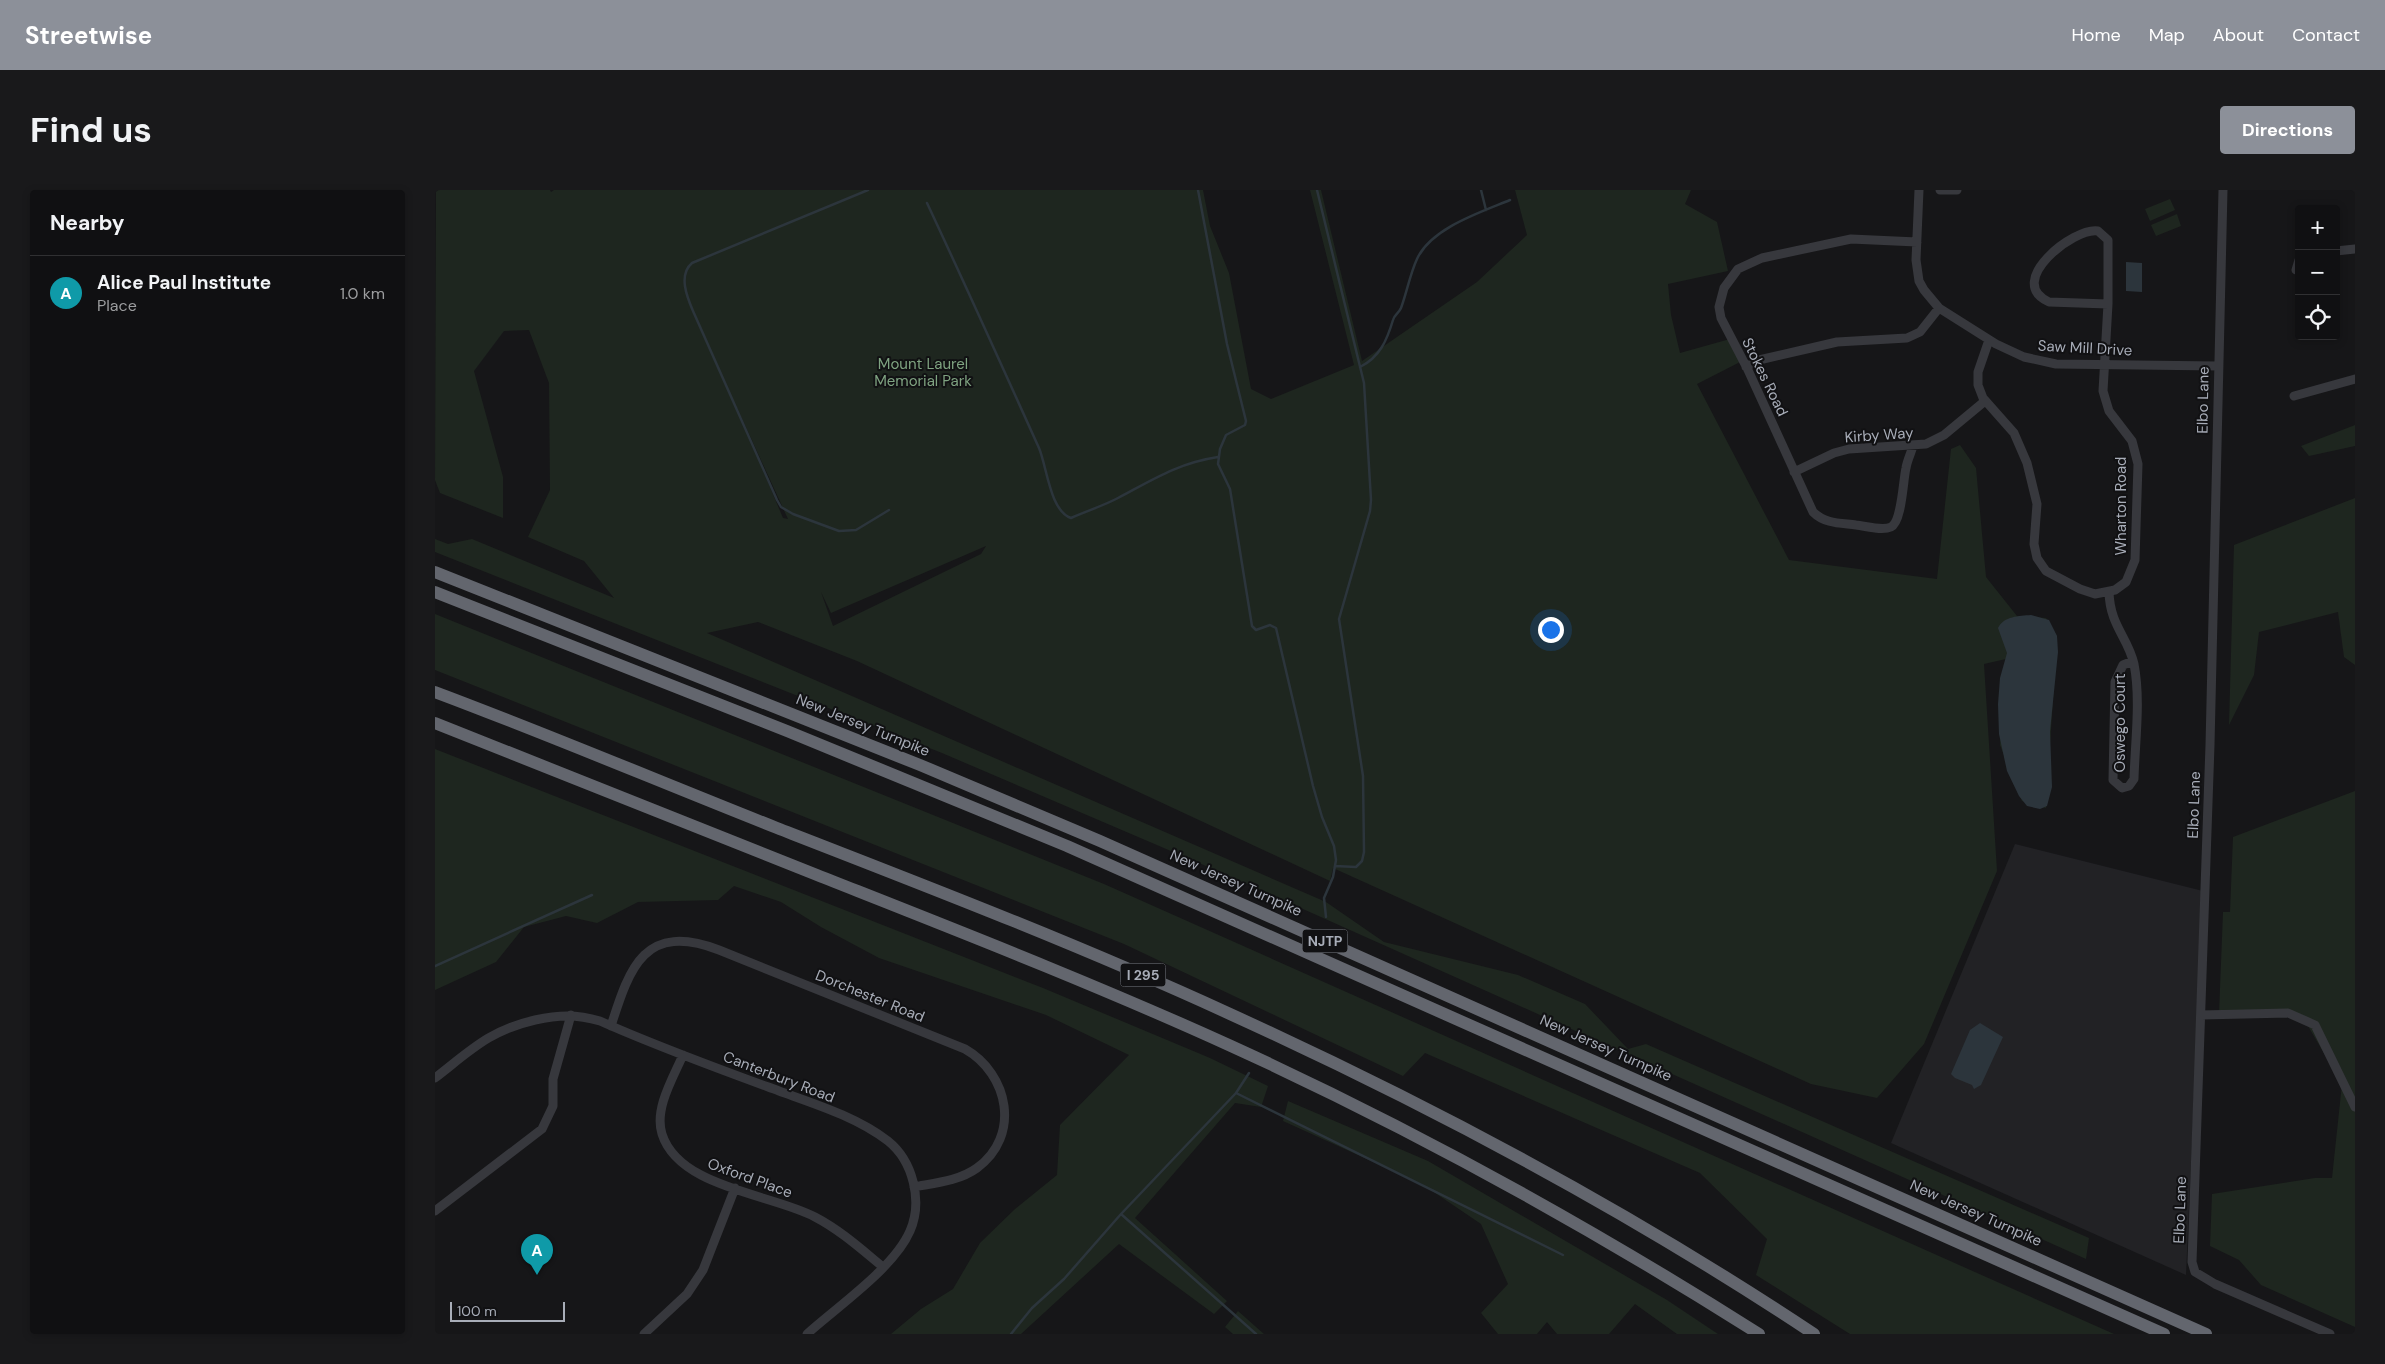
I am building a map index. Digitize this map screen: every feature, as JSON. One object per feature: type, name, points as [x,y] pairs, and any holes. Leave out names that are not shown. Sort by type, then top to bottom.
[{"type":"highway","name":"New Jersey Turnpike","points":[[435,572],[920,765],[1100,841],[2206,1334]]},
{"type":"highway","name":"NJTP","points":[[435,592],[787,731],[1067,846],[2163,1334]]},
{"type":"highway","name":"I 295","points":[[435,692],[1018,923],[1138,973],[1319,1055],[1431,1111],[1583,1194],[1682,1252],[1814,1334]]},
{"type":"highway","name":"I 295","points":[[435,723],[1020,955],[1231,1046],[1383,1120],[1520,1192],[1631,1255],[1759,1334]]},
{"type":"street","name":"Saw Mill Drive","points":[[1919,190],[1916,260],[1919,281],[1929,298],[1939,308],[1989,340],[2014,354],[2056,364],[2218,366]]},
{"type":"street","points":[[1940,190],[1957,190]]},
{"type":"street","name":"Elbo Lane","points":[[2223,190],[2210,745],[2192,1255],[2195,1272],[2215,1284],[2330,1334]]},
{"type":"street","name":"Wharton Road","points":[[2108,304],[2049,302],[2043,300],[2035,290],[2035,276],[2042,264],[2066,244],[2085,232],[2098,230],[2104,234],[2109,247],[2108,304],[2102,385],[2104,397],[2113,417],[2132,441],[2138,464],[2135,560],[2126,582],[2109,592]]},
{"type":"street","name":"Stokes Road","points":[[1913,446],[1906,466],[1898,520],[1891,527],[1831,522],[1818,517],[1813,512],[1719,313],[1719,301],[1723,288],[1738,269],[1762,258],[1851,240],[1917,242]]},
{"type":"street","points":[[2340,251],[2355,249]]},
{"type":"street","points":[[1746,367],[1759,360],[1837,342],[1907,338],[1920,332],[1939,308]]},
{"type":"street","points":[[1989,340],[1977,378],[1980,392],[1985,401],[2009,426],[2027,463],[2037,504],[2034,544],[2041,565],[2046,570],[2080,589],[2095,594],[2109,592]]},
{"type":"street","points":[[2294,396],[2355,379]]},
{"type":"street","name":"Kirby Way","points":[[1794,472],[1834,453],[1849,449],[1926,444],[1939,438],[1985,401]]},
{"type":"street","name":"Oswego Court","points":[[2109,592],[2109,609],[2133,661],[2136,680],[2134,779],[2129,786],[2122,788],[2113,780],[2115,682],[2123,665],[2133,661]]},
{"type":"street","name":"Dorchester Road","points":[[611,1026],[621,995],[637,962],[648,952],[663,943],[688,941],[719,950],[965,1049],[985,1063],[999,1086],[1004,1111],[1001,1136],[988,1157],[969,1172],[948,1180],[914,1187]]},
{"type":"street","points":[[2201,1015],[2288,1013],[2315,1025],[2355,1107]]},
{"type":"street","name":"Canterbury Road","points":[[435,1078],[485,1039],[504,1028],[556,1015],[571,1015],[588,1018],[611,1026],[791,1095],[869,1128],[888,1141],[902,1156],[914,1187],[916,1203],[914,1222],[899,1249],[883,1266],[807,1334]]},
{"type":"street","points":[[435,1211],[542,1129],[550,1114],[553,1097],[553,1079],[571,1015]]},
{"type":"street","name":"Oxford Place","points":[[683,1055],[663,1104],[660,1124],[662,1135],[681,1163],[705,1177],[816,1218],[839,1232],[883,1266]]},
{"type":"street","points":[[645,1334],[695,1283],[703,1270],[735,1188]]},
{"type":"shaded area","points":[[2126,262],[2142,263],[2142,292],[2126,291]]},
{"type":"shaded area","points":[[2031,615],[2049,620],[2057,636],[2058,652],[2050,731],[2052,787],[2047,806],[2040,809],[2027,806],[2019,796],[2007,771],[1999,734],[1998,704],[2000,678],[2007,653],[1998,628],[2008,619]]},
{"type":"shaded area","points":[[2015,844],[2203,891],[2186,1275],[1891,1143]]},
{"type":"shaded area","points":[[1980,1023],[2003,1037],[1981,1085],[1974,1089],[1972,1085],[1955,1078],[1951,1074],[1970,1030]]},
{"type":"green space","name":"Mount Laurel Memorial Park","points":[[436,190],[550,190],[551,192],[554,190],[1203,190],[1210,226],[1229,273],[1251,389],[1271,399],[1354,365],[1310,190],[1321,190],[1362,361],[1477,282],[1527,235],[1515,190],[1691,190],[1685,204],[1717,222],[1728,271],[1668,284],[1671,315],[1680,353],[1730,339],[1742,361],[1697,384],[1789,560],[1937,579],[1951,449],[1960,445],[1976,468],[1986,577],[2017,616],[2046,618],[2057,636],[2046,808],[2022,801],[2000,745],[2006,659],[1984,664],[1997,871],[1924,1044],[1877,1098],[1811,1084],[1333,868],[1330,881],[857,661],[758,622],[707,633],[1326,902],[1384,942],[1518,975],[1585,1004],[1628,1049],[1646,1044],[2089,1238],[2086,1259],[1220,872],[942,753],[435,552],[435,539],[448,544],[472,539],[614,598],[584,561],[528,537],[550,490],[549,383],[529,330],[504,331],[474,371],[503,477],[503,518],[440,493],[435,480]],"holes":[[[733,399],[788,519],[783,518]],[[986,546],[981,554],[833,626],[821,592],[831,613]]]},
{"type":"green space","points":[[2170,199],[2175,210],[2150,221],[2145,209]]},
{"type":"green space","points":[[2177,214],[2181,226],[2156,236],[2151,225]]},
{"type":"green space","points":[[2355,425],[2355,446],[2309,456],[2301,446]]},
{"type":"green space","points":[[2355,498],[2355,665],[2344,657],[2338,612],[2259,632],[2254,675],[2229,725],[2234,545]]},
{"type":"green space","points":[[435,614],[1104,884],[2114,1334],[1850,1334],[1756,1275],[1767,1239],[1700,1173],[1425,1053],[1403,1076],[1124,944],[435,670]]},
{"type":"green space","points":[[435,749],[1043,988],[1210,1058],[1268,1086],[1261,1107],[1235,1103],[1135,1218],[1227,1301],[1214,1314],[1119,1244],[1021,1334],[891,1334],[921,1309],[953,1289],[980,1243],[1015,1209],[1057,1175],[1060,1125],[1129,1055],[1046,1015],[879,958],[821,927],[781,902],[734,886],[718,900],[638,902],[597,923],[566,916],[524,927],[496,962],[435,990]]},
{"type":"green space","points":[[2355,791],[2355,1327],[2261,1285],[2239,1260],[2210,1246],[2212,1194],[2315,1178],[2332,1178],[2342,1084],[2301,1014],[2219,1014],[2223,912],[2230,912],[2233,837]]},
{"type":"green space","points":[[1288,1101],[1428,1161],[1667,1300],[1718,1334],[1677,1334],[1635,1304],[1609,1334],[1557,1334],[1547,1322],[1537,1334],[1498,1334],[1481,1313],[1508,1284],[1481,1224],[1422,1184],[1283,1121]]},
{"type":"green space","points":[[1238,1311],[1264,1334],[1233,1334],[1225,1327]]},
{"type":"waterway","points":[[868,190],[692,263],[685,274],[685,286],[693,311],[781,507],[793,514],[839,531],[856,530],[889,510]]},
{"type":"waterway","points":[[1198,190],[1227,344],[1246,421],[1245,425],[1226,435],[1220,449],[1218,464],[1230,489],[1252,626],[1256,630],[1270,625],[1276,628],[1313,786],[1322,817],[1334,846],[1336,860],[1333,877],[1324,898],[1326,917]]},
{"type":"waterway","points":[[1317,190],[1364,383],[1371,500],[1370,511],[1339,619],[1363,776],[1364,852],[1362,861],[1356,867],[1335,866]]},
{"type":"waterway","points":[[1481,190],[1486,210]]},
{"type":"waterway","points":[[1360,367],[1373,358],[1382,347],[1394,318],[1401,308],[1417,259],[1424,248],[1433,238],[1458,222],[1510,200]]},
{"type":"waterway","points":[[927,203],[1039,448],[1050,488],[1058,507],[1064,514],[1071,518],[1112,501],[1190,463],[1218,457]]},
{"type":"waterway","points":[[435,966],[592,895]]},
{"type":"waterway","points":[[1011,1334],[1032,1308],[1064,1279],[1121,1214],[1236,1093],[1249,1073]]},
{"type":"waterway","points":[[1236,1093],[1563,1255]]},
{"type":"waterway","points":[[1121,1214],[1256,1334]]},
{"type":"place","name":"Alice Paul Institute","points":[[537,1275]]}]
